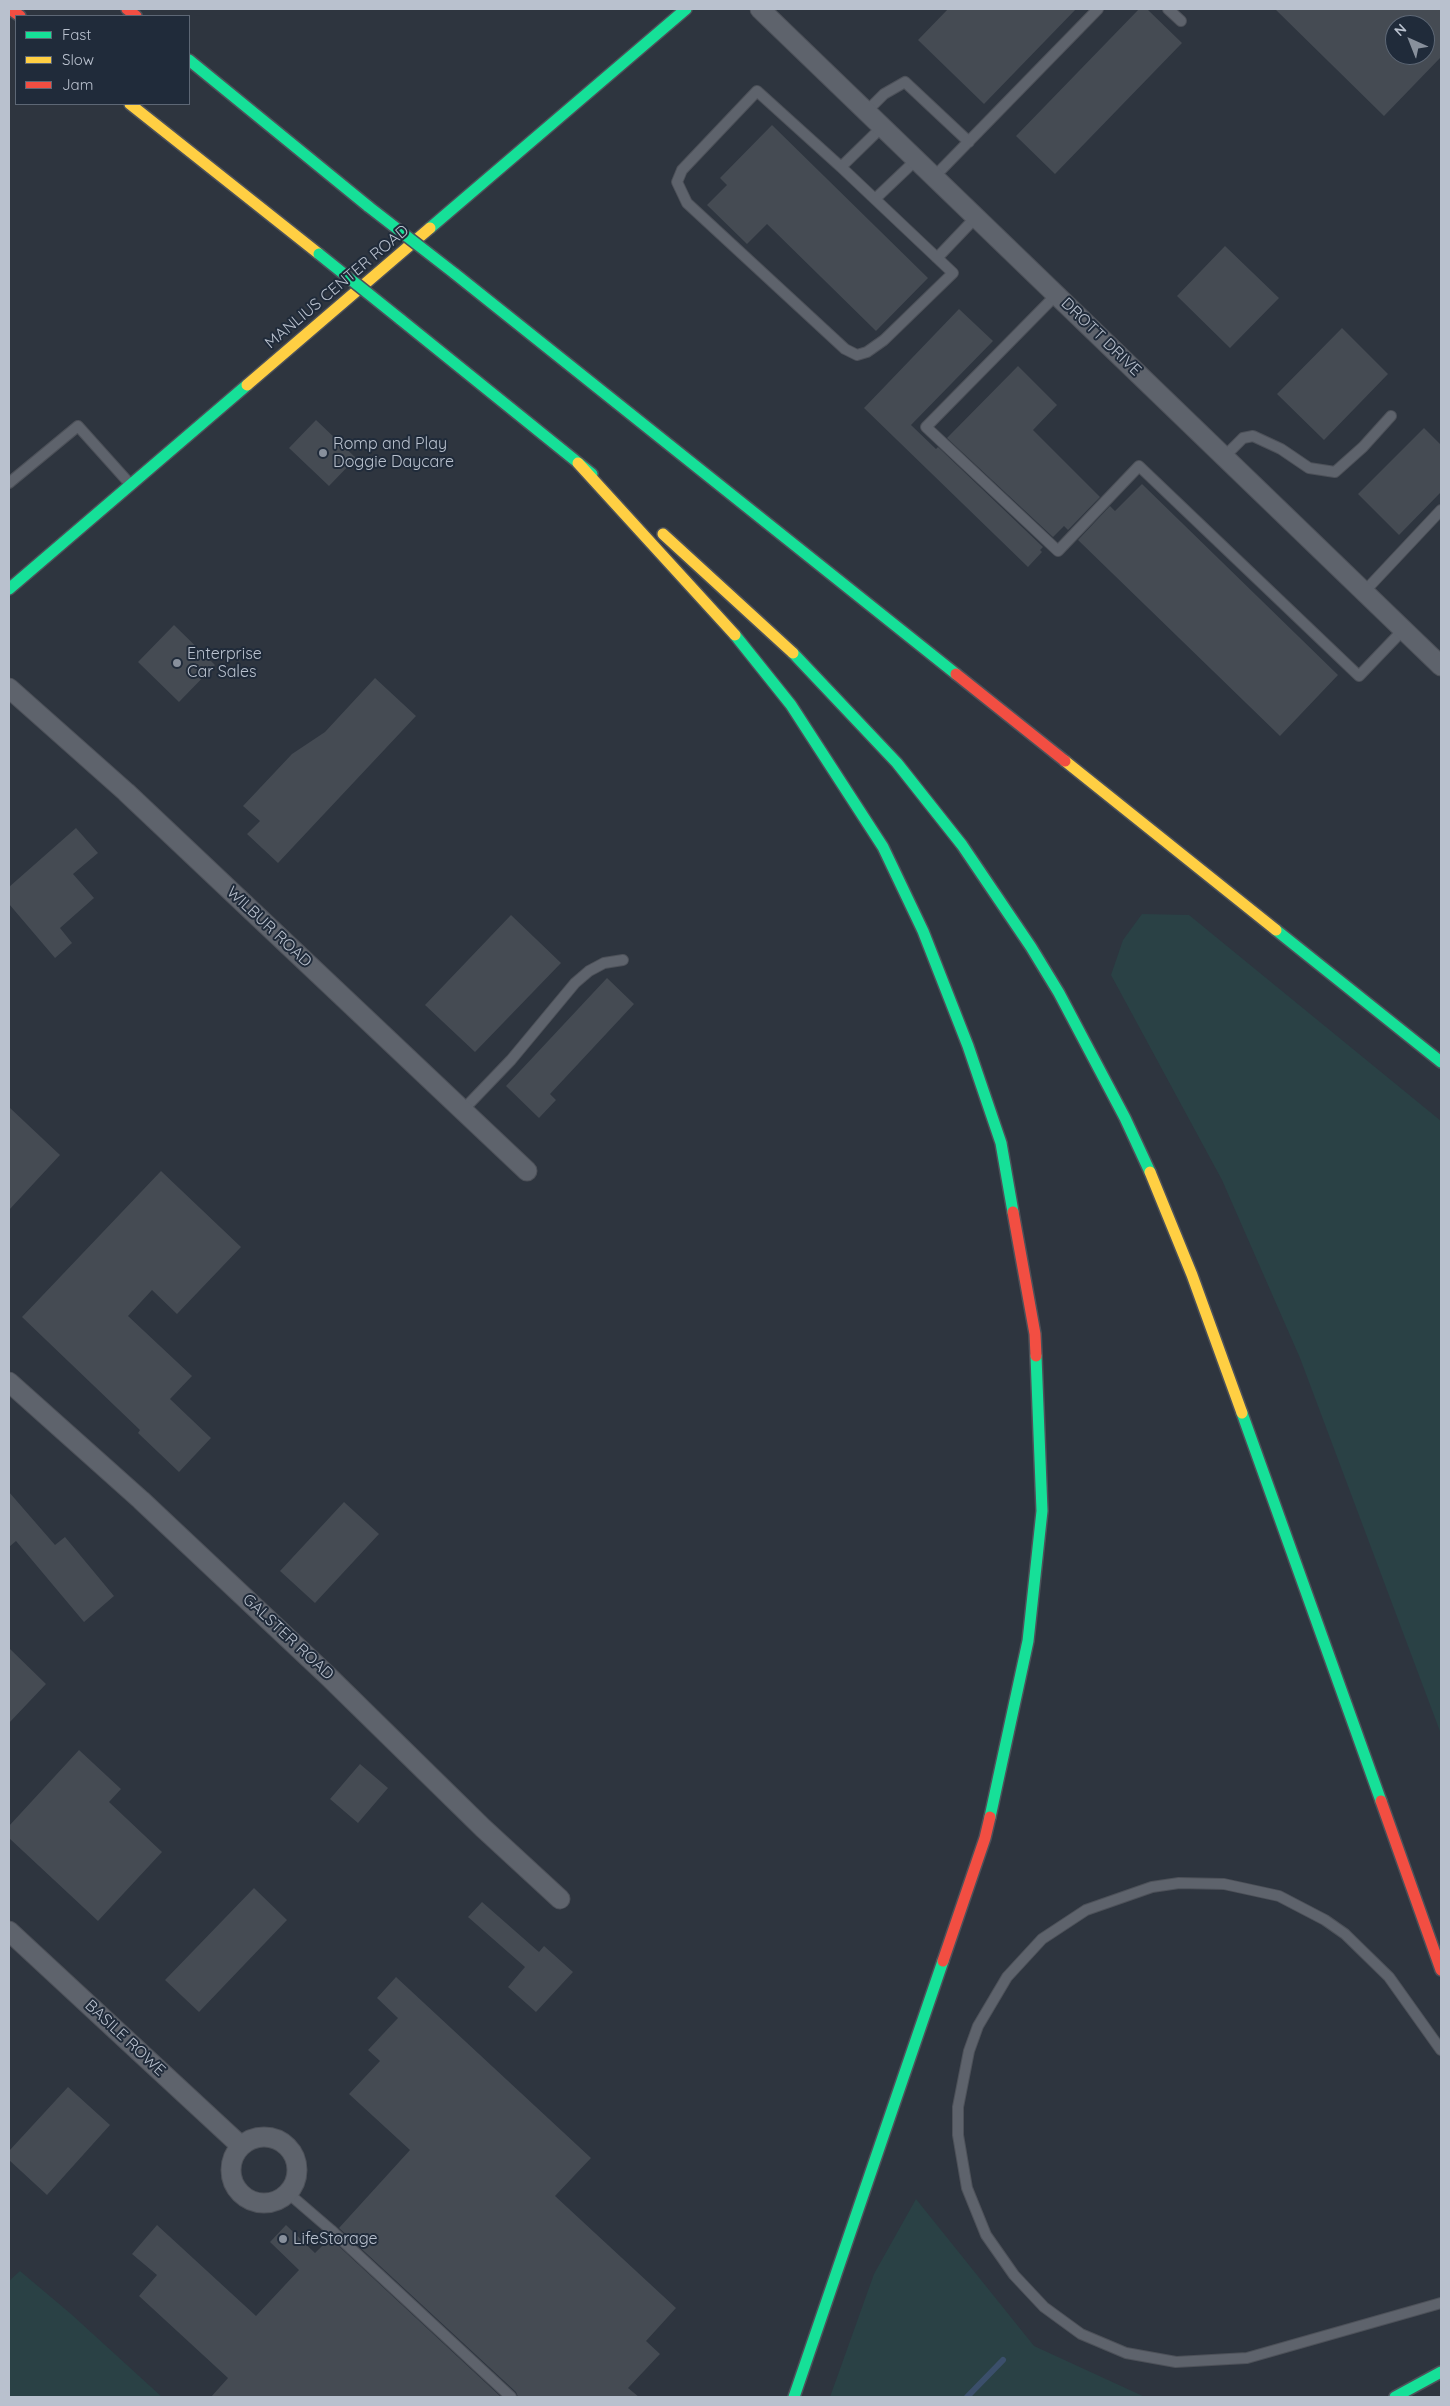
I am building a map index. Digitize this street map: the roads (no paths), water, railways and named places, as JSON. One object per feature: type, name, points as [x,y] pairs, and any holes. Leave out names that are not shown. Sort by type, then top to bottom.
[{"type":"main road","name":"MANLIUS CENTER ROAD","points":[[9,589],[686,9]]},
{"type":"main road","points":[[190,61],[368,208],[454,273],[1441,1062]]},
{"type":"main road","points":[[131,105],[578,463],[649,522],[748,610],[811,670],[898,763],[962,845],[1031,947],[1059,993],[1125,1118],[1155,1182],[1192,1275],[1441,1970]]},
{"type":"main road","points":[[578,463],[725,623],[792,705],[883,847],[923,931],[968,1046],[1001,1142],[1035,1334],[1042,1511],[1028,1641],[987,1829],[794,2397]]},
{"type":"main road","points":[[1396,2397],[1441,2372]]},
{"type":"street","name":"DROTT DRIVE","points":[[760,9],[977,216],[1441,666]]},
{"type":"street","name":"WILBUR ROAD","points":[[9,688],[132,797],[527,1171]]},
{"type":"street","name":"GALSTER ROAD","points":[[9,1382],[170,1526],[560,1899]]},
{"type":"street","name":"BASILE ROWE","points":[[9,1931],[241,2146]]},
{"type":"street","points":[[266,2136],[279,2139],[290,2147],[297,2160],[298,2174],[293,2188],[283,2198],[269,2203],[255,2202],[242,2196],[235,2187],[231,2176],[234,2154],[241,2146],[252,2138],[266,2136]]},
{"type":"lane","points":[[935,176],[1098,9]]},
{"type":"lane","points":[[1168,9],[1181,21]]},
{"type":"lane","points":[[867,111],[884,94],[905,82],[969,142]]},
{"type":"lane","points":[[757,91],[875,199],[953,273],[884,340],[868,352],[857,355],[845,349],[688,203],[677,182],[682,170],[757,91]]},
{"type":"lane","points":[[841,167],[883,126]]},
{"type":"lane","points":[[875,199],[917,159]]},
{"type":"lane","points":[[937,258],[977,216]]},
{"type":"lane","points":[[1057,294],[926,427],[1058,551],[1139,466],[1359,676],[1403,630]]},
{"type":"lane","points":[[1224,456],[1243,438],[1252,436],[1281,448],[1309,468],[1334,472],[1363,446],[1391,416]]},
{"type":"lane","points":[[9,483],[78,426],[130,485]]},
{"type":"lane","points":[[1364,592],[1441,510]]},
{"type":"lane","points":[[463,1110],[511,1060],[575,983],[589,971],[604,963],[623,960]]},
{"type":"lane","points":[[1441,2050],[1389,1976],[1345,1934],[1325,1920],[1280,1896],[1224,1884],[1178,1883],[1152,1887],[1086,1910],[1042,1939],[1007,1977],[978,2026],[969,2051],[958,2107],[958,2135],[967,2188],[986,2235],[1014,2275],[1044,2307],[1081,2334],[1126,2353],[1176,2362],[1247,2358],[1441,2303]]},
{"type":"lane","points":[[288,2193],[331,2230],[511,2397]]},
{"type":"waterway","points":[[967,2397],[1003,2360]]},
{"type":"place","name":"Romp and Play Doggie Daycare","points":[[323,453]]},
{"type":"place","name":"Enterprise Car Sales","points":[[177,663]]},
{"type":"place","name":"LifeStorage","points":[[283,2239]]}]
